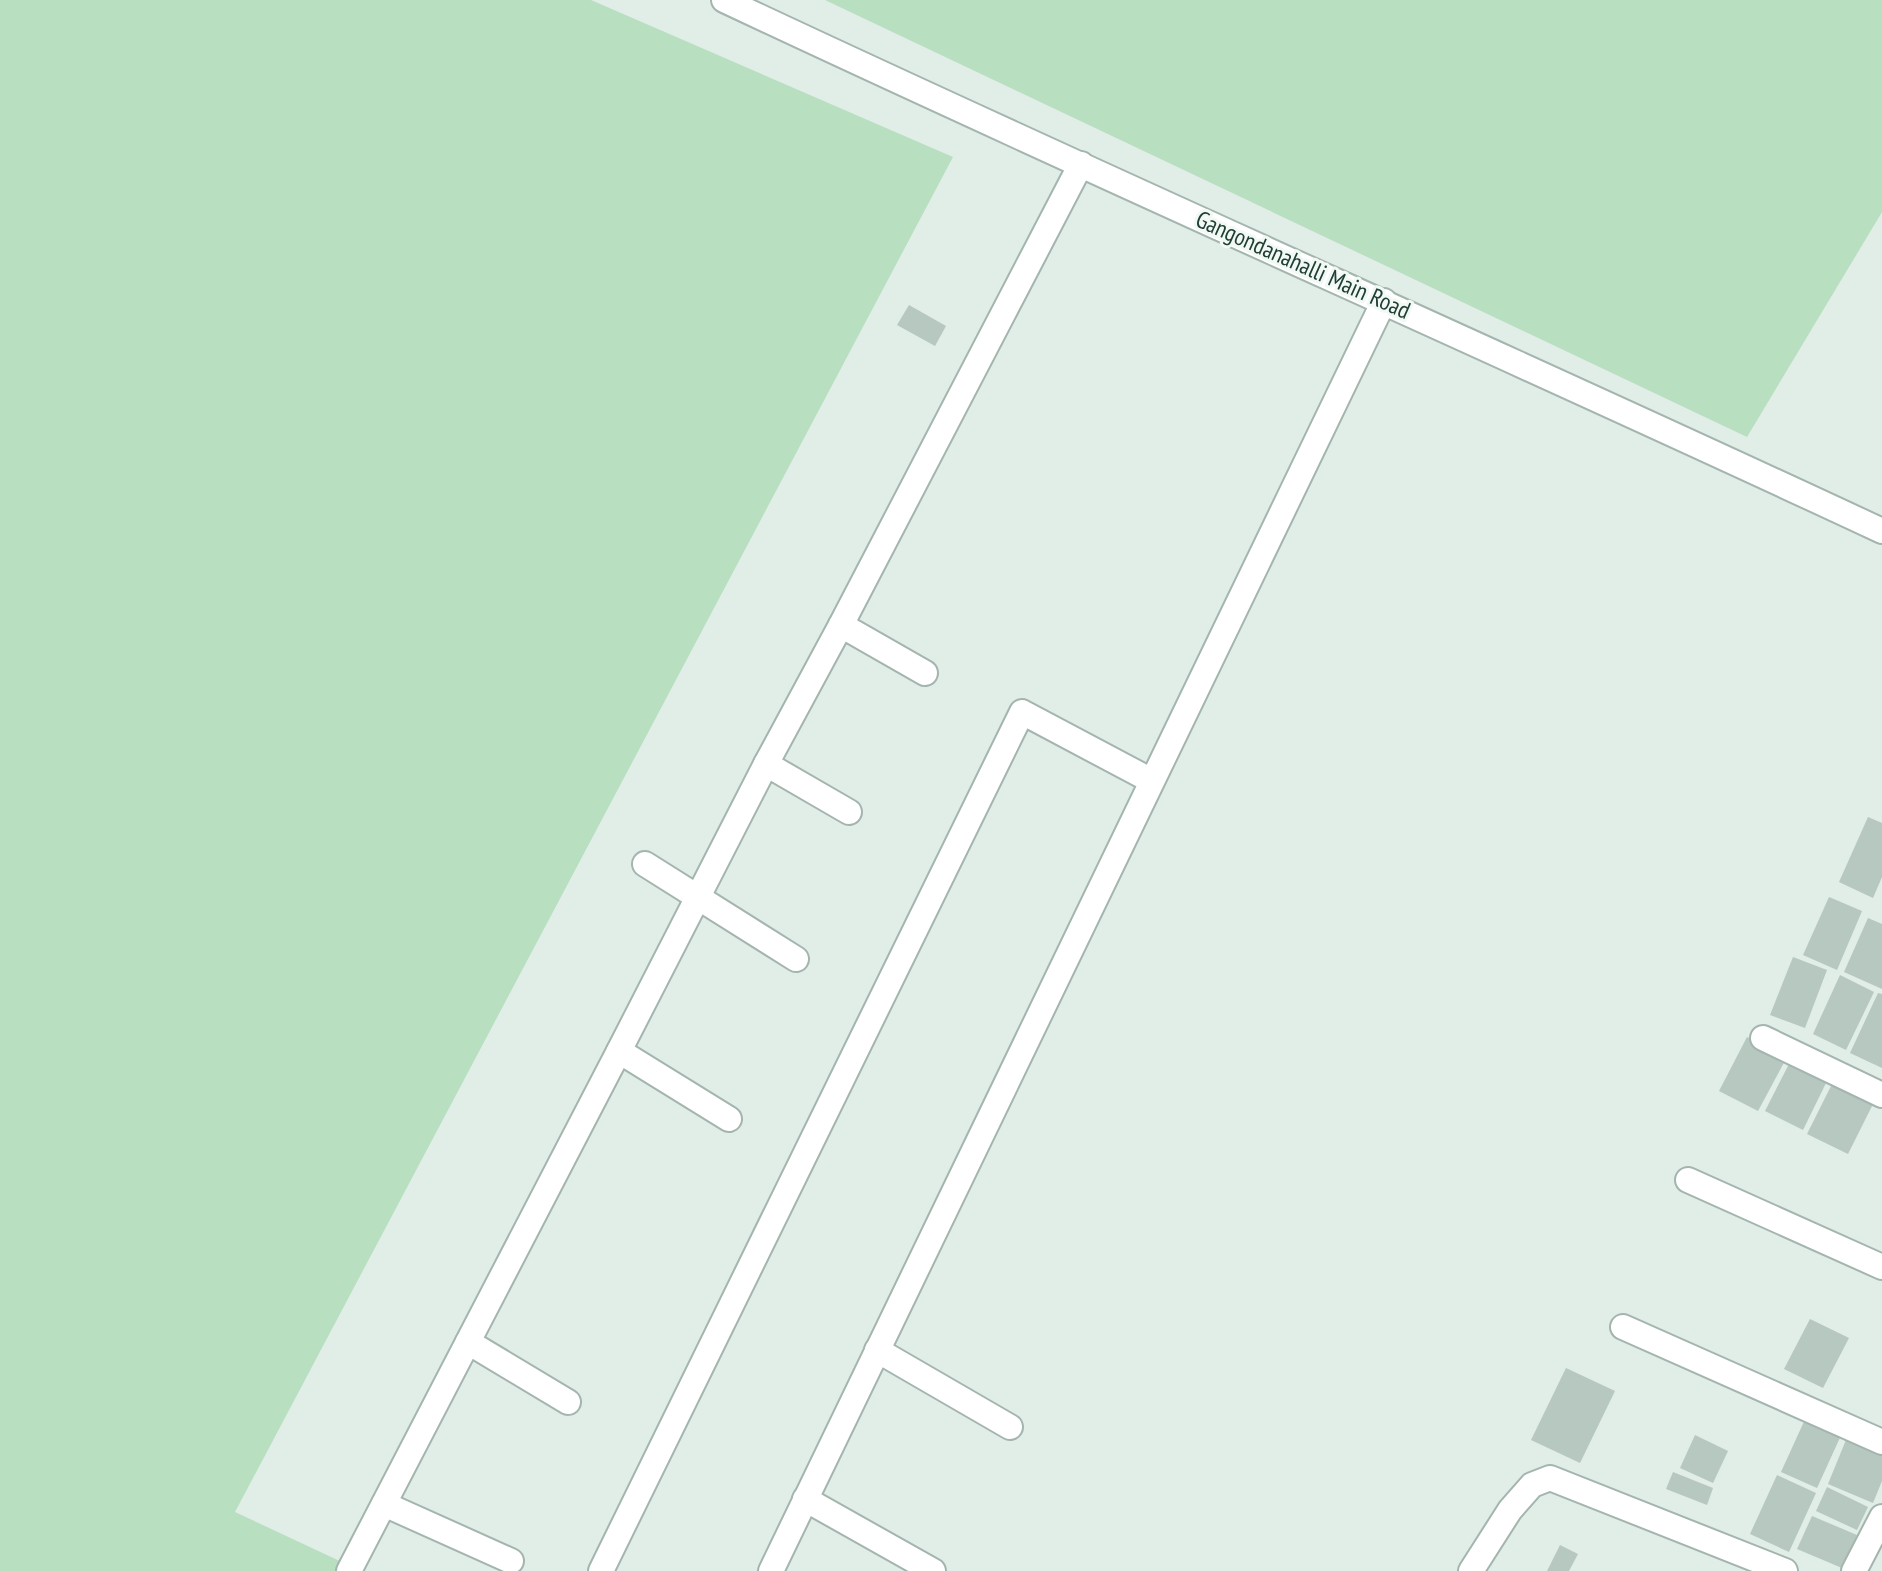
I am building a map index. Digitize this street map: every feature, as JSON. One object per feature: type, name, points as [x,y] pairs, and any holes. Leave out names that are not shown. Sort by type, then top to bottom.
[{"type":"street","name":"Gangondanahalli Main Road","points":[[724,0],[1882,531]]},
{"type":"street","points":[[349,1571],[766,764],[1081,164]]},
{"type":"street","points":[[771,1571],[1150,780],[1384,301]]},
{"type":"street","points":[[841,625],[925,673]]},
{"type":"street","points":[[601,1571],[1022,712],[1150,780]]},
{"type":"street","points":[[766,764],[849,812]]},
{"type":"street","points":[[645,864],[796,959]]},
{"type":"street","points":[[1763,1038],[1882,1095]]},
{"type":"street","points":[[619,1051],[729,1119]]},
{"type":"street","points":[[1688,1180],[1882,1267]]},
{"type":"street","points":[[1623,1327],[1882,1442]]},
{"type":"street","points":[[468,1342],[568,1402]]},
{"type":"street","points":[[877,1350],[1010,1427]]},
{"type":"street","points":[[1471,1571],[1510,1510],[1532,1485],[1550,1478],[1785,1571]]},
{"type":"street","points":[[805,1499],[933,1571]]},
{"type":"street","points":[[384,1504],[511,1561]]},
{"type":"street","points":[[1854,1571],[1882,1517]]},
{"type":"green space","points":[[0,0],[591,0],[953,157],[235,1512],[361,1571],[0,1571]]},
{"type":"green space","points":[[825,0],[1882,0],[1882,212],[1747,437]]},
{"type":"building","points":[[909,305],[946,326],[935,346],[897,325]]},
{"type":"building","points":[[1868,817],[1882,823],[1882,877],[1873,898],[1839,882]]},
{"type":"building","points":[[1829,897],[1862,911],[1837,970],[1803,955]]},
{"type":"building","points":[[1868,918],[1882,924],[1882,989],[1844,972]]},
{"type":"building","points":[[1793,957],[1827,970],[1805,1028],[1770,1015]]},
{"type":"building","points":[[1840,975],[1874,992],[1846,1050],[1813,1034]]},
{"type":"building","points":[[1878,993],[1882,994],[1882,1068],[1850,1053]]},
{"type":"building","points":[[1747,1037],[1787,1057],[1758,1111],[1719,1091]]},
{"type":"building","points":[[1791,1060],[1828,1079],[1803,1130],[1765,1111]]},
{"type":"building","points":[[1834,1080],[1875,1100],[1848,1154],[1807,1134]]},
{"type":"building","points":[[1810,1319],[1849,1338],[1823,1388],[1784,1369]]},
{"type":"building","points":[[1566,1368],[1615,1391],[1580,1463],[1531,1440]]},
{"type":"building","points":[[1807,1415],[1843,1431],[1817,1488],[1781,1472]]},
{"type":"building","points":[[1695,1435],[1728,1451],[1713,1483],[1680,1468]]},
{"type":"building","points":[[1848,1435],[1882,1449],[1882,1481],[1873,1503],[1828,1484]]},
{"type":"building","points":[[1673,1472],[1713,1488],[1707,1505],[1666,1489]]},
{"type":"building","points":[[1777,1475],[1816,1493],[1789,1552],[1750,1534]]},
{"type":"building","points":[[1827,1487],[1868,1507],[1857,1530],[1816,1511]]},
{"type":"building","points":[[1812,1516],[1857,1535],[1842,1568],[1797,1549]]},
{"type":"building","points":[[1560,1545],[1578,1554],[1569,1571],[1547,1571]]}]
